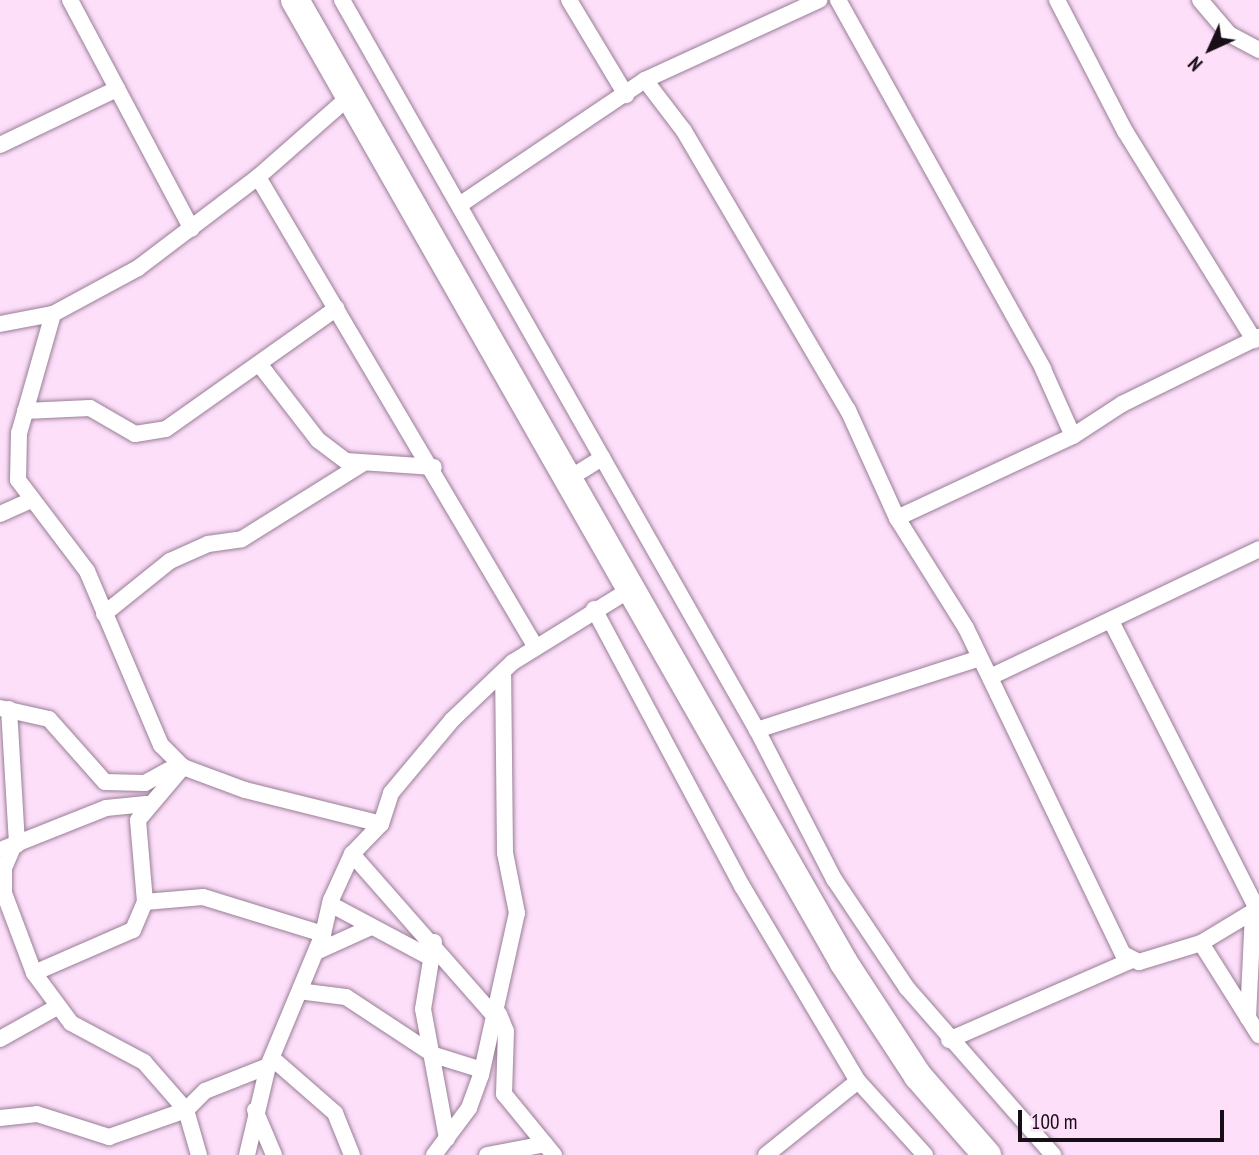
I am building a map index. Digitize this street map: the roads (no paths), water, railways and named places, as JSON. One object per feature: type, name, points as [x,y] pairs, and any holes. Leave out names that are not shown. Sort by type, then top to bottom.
[{"type":"highway","points":[[295,0],[565,481],[885,1031],[987,1155]]},
{"type":"street","points":[[70,0],[192,229]]},
{"type":"street","points":[[342,0],[461,204],[757,730],[834,879],[949,1040],[1053,1155]]},
{"type":"street","points":[[569,0],[626,95]]},
{"type":"street","points":[[461,204],[645,80],[819,0]]},
{"type":"street","points":[[838,0],[1043,369],[1073,436]]},
{"type":"street","points":[[897,518],[1073,436],[1122,404],[1256,338],[1125,131],[1057,0]]},
{"type":"street","points":[[1200,0],[1228,34],[1259,50]]},
{"type":"street","points":[[645,80],[768,269],[848,410],[897,518],[946,593],[1130,961]]},
{"type":"street","points":[[0,145],[117,89]]},
{"type":"street","points":[[0,324],[53,314],[115,283],[192,229],[258,177],[349,97]]},
{"type":"street","points":[[258,177],[433,467],[535,646]]},
{"type":"street","points":[[25,411],[90,408],[125,430],[153,433],[173,426],[337,308]]},
{"type":"street","points":[[53,314],[25,411],[15,467],[32,500],[79,557],[153,730],[179,764],[298,808],[381,824]]},
{"type":"street","points":[[260,365],[330,452],[362,464],[414,461],[433,467]]},
{"type":"street","points":[[565,481],[602,458]]},
{"type":"street","points":[[104,614],[170,561],[208,544],[242,540],[362,464]]},
{"type":"street","points":[[0,514],[32,500]]},
{"type":"street","points":[[990,677],[1259,549]]},
{"type":"street","points":[[247,1155],[255,1110],[270,1062],[323,934],[330,904],[352,855],[381,824],[391,793],[452,720],[535,646],[629,590]]},
{"type":"street","points":[[594,609],[742,886],[858,1081],[925,1155]]},
{"type":"street","points":[[1111,621],[1256,909],[1248,1018]]},
{"type":"street","points":[[757,730],[977,659]]},
{"type":"street","points":[[434,1155],[469,1108],[498,1016],[517,913],[505,853],[503,676]]},
{"type":"street","points":[[179,764],[153,781],[113,785],[88,769],[49,719],[4,708],[10,847],[4,868],[4,893],[34,973],[57,1007],[90,1035],[144,1062],[186,1110],[199,1155]]},
{"type":"street","points":[[34,973],[123,937],[145,902],[136,832],[146,804],[179,764]]},
{"type":"street","points":[[10,847],[106,808],[146,804]]},
{"type":"street","points":[[352,855],[432,950],[498,1016],[506,1031],[502,1089],[549,1149]]},
{"type":"street","points":[[145,902],[203,897],[323,934]]},
{"type":"street","points":[[330,904],[371,927],[432,950]]},
{"type":"street","points":[[949,1040],[1130,961],[1201,943],[1256,909]]},
{"type":"street","points":[[316,951],[371,927]]},
{"type":"street","points":[[1201,943],[1259,1035]]},
{"type":"street","points":[[432,950],[423,1009],[434,1055],[447,1139]]},
{"type":"street","points":[[306,992],[346,997],[434,1055],[482,1070]]},
{"type":"street","points":[[0,1039],[57,1007]]},
{"type":"street","points":[[0,1118],[37,1114],[109,1137],[186,1110],[205,1091],[270,1062]]},
{"type":"street","points":[[270,1062],[335,1113],[352,1155]]},
{"type":"street","points":[[766,1155],[858,1081]]},
{"type":"street","points":[[255,1110],[274,1155]]},
{"type":"street","points":[[487,1155],[549,1149]]}]
